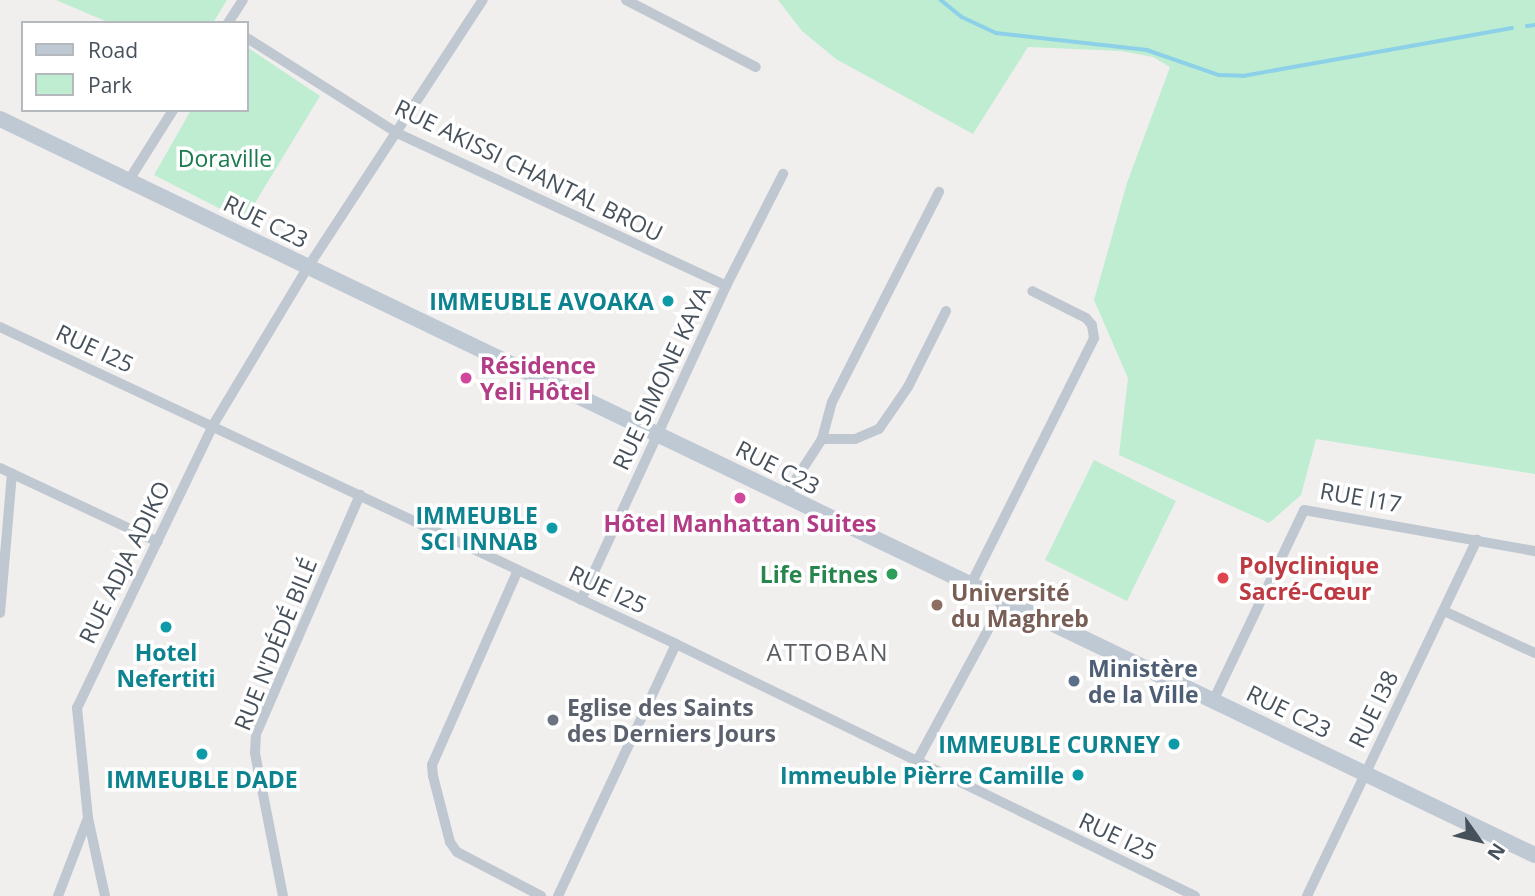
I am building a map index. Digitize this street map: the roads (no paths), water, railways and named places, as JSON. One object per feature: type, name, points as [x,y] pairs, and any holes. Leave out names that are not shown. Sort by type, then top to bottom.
[{"type":"street","points":[[229,21],[243,0]]},
{"type":"street","name":"RUE ADJA ADIKO","points":[[58,896],[88,818],[77,708],[213,425],[308,267],[483,0]]},
{"type":"street","points":[[626,0],[756,67]]},
{"type":"street","name":"RUE AKISSI CHANTAL BROU","points":[[248,38],[397,133],[726,286]]},
{"type":"street","points":[[129,180],[172,112]]},
{"type":"street","name":"RUE C23","points":[[0,119],[1535,855]]},
{"type":"street","name":"RUE SIMONE KAYA","points":[[581,600],[726,286],[783,174]]},
{"type":"street","points":[[785,496],[822,439],[832,402],[939,192]]},
{"type":"street","points":[[971,584],[1094,338],[1092,325],[1086,318],[1032,292]]},
{"type":"street","points":[[822,439],[855,439],[879,429],[908,387],[946,311]]},
{"type":"street","name":"RUE I25","points":[[0,327],[676,644],[916,763],[1195,896]]},
{"type":"street","points":[[0,468],[158,542]]},
{"type":"street","points":[[0,613],[12,474]]},
{"type":"street","name":"RUE N'DÉDÉ BILÉ","points":[[283,896],[255,753],[256,734],[360,495]]},
{"type":"street","name":"RUE I17","points":[[1214,699],[1304,510],[1535,551]]},
{"type":"street","name":"RUE I38","points":[[1307,896],[1477,540]]},
{"type":"street","points":[[518,570],[432,765],[450,842],[457,852],[541,896]]},
{"type":"street","points":[[916,763],[1004,600]]},
{"type":"street","points":[[1444,611],[1535,653]]},
{"type":"street","points":[[558,896],[676,644]]},
{"type":"street","points":[[88,818],[105,896]]},
{"type":"waterway","points":[[941,0],[962,17],[996,33],[1147,50],[1219,75],[1243,76],[1512,28]]},
{"type":"waterway","points":[[1527,26],[1535,25]]},
{"type":"place","name":"IMMEUBLE AVOAKA","points":[[668,301]]},
{"type":"place","name":"Résidence Yeli Hôtel","points":[[466,378]]},
{"type":"place","name":"Hôtel Manhattan Suites","points":[[740,498]]},
{"type":"place","name":"IMMEUBLE SCI INNAB","points":[[552,528]]},
{"type":"place","name":"Life Fitnes","points":[[892,574]]},
{"type":"place","name":"Polyclinique Sacré-Cœur","points":[[1223,578]]},
{"type":"place","name":"Université du Maghreb","points":[[937,605]]},
{"type":"place","name":"Hotel Nefertiti","points":[[166,627]]},
{"type":"place","name":"Ministère de la Ville","points":[[1074,681]]},
{"type":"place","name":"Eglise des Saints des Derniers Jours","points":[[553,720]]},
{"type":"place","name":"IMMEUBLE CURNEY","points":[[1174,744]]},
{"type":"place","name":"IMMEUBLE DADE","points":[[202,754]]},
{"type":"place","name":"Immeuble Pièrre Camille","points":[[1078,775]]},
{"type":"district","name":"ATTOBAN","points":[[828,652]]},
{"type":"park label","name":"Doraville","points":[[225,158]]}]
